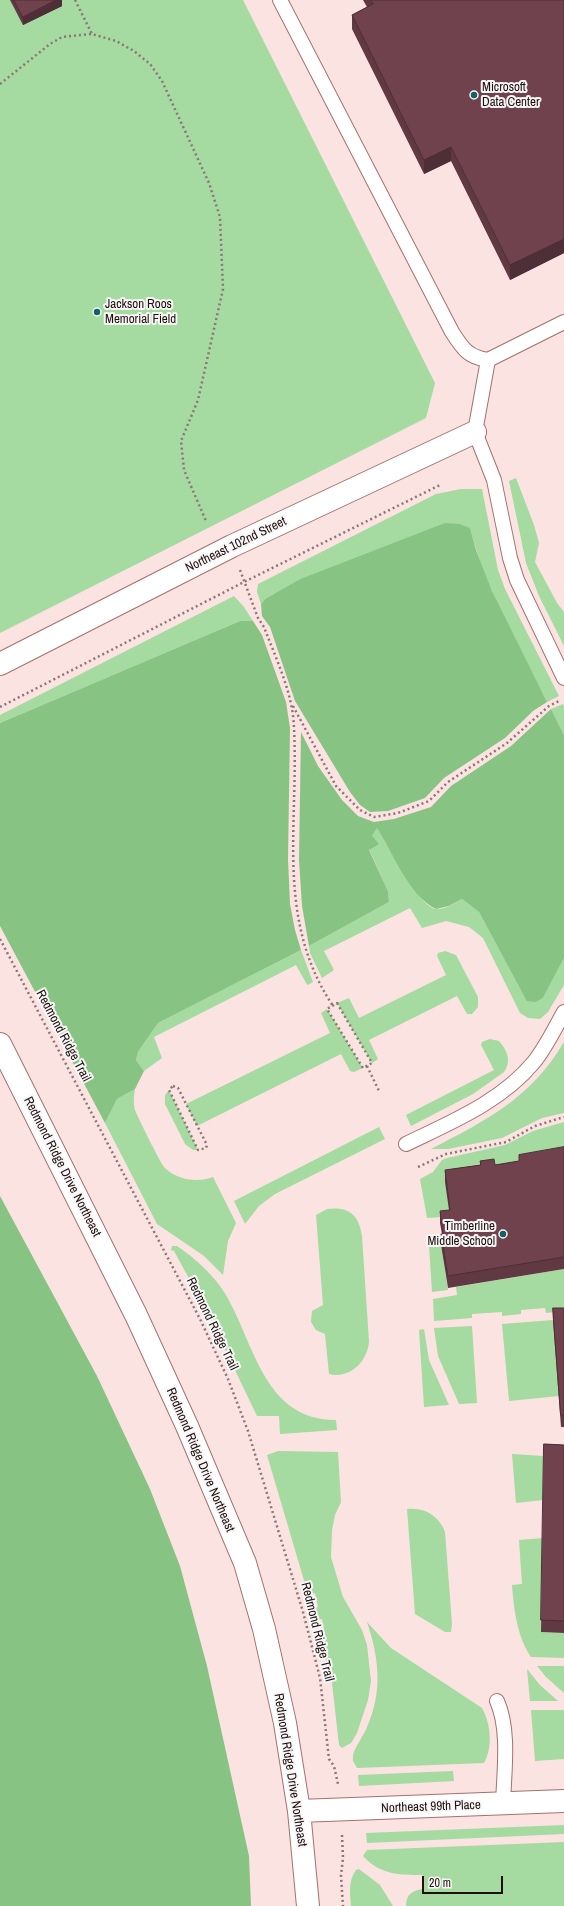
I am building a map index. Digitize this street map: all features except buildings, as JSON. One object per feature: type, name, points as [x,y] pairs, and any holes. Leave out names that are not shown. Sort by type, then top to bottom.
[{"type":"street","name":"Northeast 102nd Street","points":[[0,664],[232,546],[475,432]]},
{"type":"street","name":"Redmond Ridge Drive Northeast","points":[[0,1044],[136,1315],[187,1426],[245,1564],[264,1629],[285,1723],[299,1811],[308,1906]]},
{"type":"street","name":"Northeast 99th Place","points":[[299,1811],[564,1802]]},
{"type":"lane","points":[[280,0],[461,347],[475,358],[488,360],[564,322]]},
{"type":"lane","points":[[488,360],[475,432],[494,480],[510,558],[517,580],[564,678]]},
{"type":"lane","points":[[406,1144],[472,1112],[499,1094],[534,1062],[564,1012]]},
{"type":"lane","points":[[497,1701],[502,1712],[504,1728],[503,1804]]},
{"type":"path","points":[[75,0],[92,34]]},
{"type":"path","points":[[0,84],[50,44],[62,37],[92,34],[116,41],[134,51],[150,64],[165,88],[208,183],[220,217],[223,289],[198,400],[181,441],[180,452],[184,470],[206,521]]},
{"type":"path","points":[[0,707],[244,582],[440,485]]},
{"type":"path","points":[[232,546],[244,582],[258,618],[264,627],[292,704],[336,786],[360,810],[374,817],[398,813],[429,801],[448,782],[507,743],[549,706],[561,700]]},
{"type":"path","points":[[292,704],[294,728],[293,858],[296,913],[308,960],[333,1006]]},
{"type":"path","name":"Redmond Ridge Trail","points":[[0,939],[200,1319],[228,1379],[248,1431],[303,1612],[320,1678],[327,1748]]},
{"type":"path","points":[[337,1003],[372,1063],[367,1066],[363,1068],[327,1009],[337,1003]]},
{"type":"path","points":[[367,1066],[380,1093]]},
{"type":"path","points":[[173,1086],[178,1088],[186,1104],[207,1145],[206,1148],[198,1150],[169,1090],[173,1086]]},
{"type":"path","points":[[418,1167],[446,1154],[506,1142],[535,1126],[564,1117]]},
{"type":"path","points":[[341,1876],[343,1906]]},
{"type":"green space","points":[[0,0],[243,0],[435,383],[426,418],[0,633]]},
{"type":"green space","points":[[516,478],[534,525],[539,543],[535,562],[557,603],[564,612],[564,646],[539,596],[526,563],[509,481]]},
{"type":"green space","points":[[461,489],[482,489],[498,570],[505,589],[559,696],[547,702],[494,595],[470,528],[298,580],[265,599],[261,604],[257,592],[258,584],[436,494]]},
{"type":"green space","points":[[445,523],[459,524],[470,528],[476,550],[492,591],[547,702],[533,711],[505,738],[444,778],[425,798],[388,811],[370,812],[360,805],[350,792],[295,701],[270,627],[262,616],[261,604],[265,599],[298,580]]},
{"type":"green space","points":[[234,596],[244,607],[253,621],[240,621],[0,723],[0,715]]},
{"type":"green space","points":[[240,621],[253,621],[262,635],[286,702],[290,728],[288,859],[290,904],[301,950],[158,1023],[138,1052],[136,1060],[144,1071],[135,1089],[117,1099],[105,1123],[0,926],[0,723]]},
{"type":"green space","points":[[563,704],[564,706],[564,735],[551,709]]},
{"type":"green space","points":[[551,709],[564,735],[564,958],[543,998],[535,1002],[527,1001],[479,912],[462,899],[449,906],[436,909],[426,903],[402,873],[377,828],[372,836],[379,844],[369,850],[388,891],[389,902],[309,946],[302,906],[299,860],[301,732],[318,766],[342,800],[358,816],[374,822],[394,819],[431,807],[451,786],[511,746]]},
{"type":"green space","points":[[377,827],[412,886],[429,906],[439,909],[450,906],[462,899],[479,912],[525,998],[543,998],[564,958],[564,985],[548,1012],[540,1019],[528,1018],[520,1013],[483,938],[469,927],[446,921],[422,928],[410,908],[324,951],[334,970],[322,978],[310,953],[309,946],[389,902],[388,891],[369,849],[372,836]]},
{"type":"green space","points":[[301,950],[313,982],[308,985],[306,983],[296,965],[154,1037],[162,1058],[144,1071],[136,1060],[138,1052],[158,1023]]},
{"type":"green space","points":[[445,951],[456,955],[478,997],[478,1007],[472,1014],[467,1014],[457,996],[369,1040],[378,1059],[372,1063],[337,1003],[349,998],[359,1018],[446,975],[437,956],[438,953]]},
{"type":"green space","points":[[327,1009],[363,1068],[354,1072],[350,1071],[341,1054],[197,1126],[186,1104],[330,1033],[321,1013]]},
{"type":"green space","points":[[490,1039],[499,1041],[508,1056],[508,1064],[504,1072],[473,1094],[411,1126],[406,1115],[494,1070],[481,1045],[482,1042]]},
{"type":"green space","points":[[564,1042],[564,1113],[542,1118],[502,1138],[448,1149],[431,1149],[471,1128],[506,1106],[537,1078]]},
{"type":"green space","points":[[135,1089],[135,1110],[164,1167],[175,1175],[187,1179],[201,1180],[213,1177],[236,1223],[228,1241],[223,1275],[204,1256],[157,1224],[105,1123],[117,1099]]},
{"type":"green space","points":[[169,1090],[198,1150],[193,1150],[185,1144],[165,1104],[165,1095]]},
{"type":"green space","points":[[564,1122],[564,1159],[450,1222],[442,1217],[427,1218],[420,1179],[433,1172],[442,1160],[505,1145],[533,1131]]},
{"type":"green space","points":[[379,1127],[385,1139],[275,1194],[259,1206],[245,1224],[234,1201]]},
{"type":"green space","points":[[0,1196],[97,1376],[150,1489],[180,1566],[207,1666],[249,1856],[251,1906],[0,1906]]},
{"type":"green space","points":[[335,1208],[347,1211],[355,1217],[361,1229],[369,1342],[368,1349],[361,1362],[350,1371],[337,1375],[329,1374],[325,1334],[316,1330],[311,1322],[312,1311],[323,1305],[316,1215],[327,1209]]},
{"type":"green space","points":[[441,1245],[448,1290],[432,1292],[429,1246]]},
{"type":"green space","points":[[172,1246],[177,1246],[198,1262],[210,1274],[226,1295],[255,1357],[277,1394],[293,1408],[312,1417],[336,1420],[337,1430],[280,1434],[279,1416],[257,1416],[200,1297],[204,1295],[202,1290],[197,1293],[174,1251],[171,1250]]},
{"type":"green space","points":[[564,1269],[564,1311],[546,1313],[545,1308],[521,1310],[521,1314],[502,1316],[502,1312],[472,1314],[472,1318],[434,1321],[433,1299],[457,1295],[456,1287]]},
{"type":"green space","points":[[553,1320],[559,1396],[509,1401],[502,1324]]},
{"type":"green space","points":[[472,1326],[477,1403],[459,1404],[438,1356],[434,1328]]},
{"type":"green space","points":[[424,1329],[429,1360],[449,1405],[424,1407],[419,1330]]},
{"type":"green space","points":[[278,1451],[338,1452],[341,1502],[335,1515],[332,1530],[331,1557],[343,1597],[362,1630],[367,1645],[371,1681],[368,1700],[357,1733],[351,1743],[342,1748],[339,1745],[332,1683],[318,1630],[324,1629],[322,1619],[316,1620],[312,1608],[318,1607],[315,1593],[308,1594],[267,1455]]},
{"type":"green space","points":[[512,1454],[544,1456],[543,1500],[516,1503]]},
{"type":"green space","points":[[407,1509],[425,1511],[435,1517],[445,1532],[452,1624],[451,1632],[445,1632],[415,1614]]},
{"type":"green space","points":[[543,1538],[541,1632],[564,1633],[564,1658],[531,1657],[519,1632],[515,1613],[512,1585],[522,1584],[519,1540]]},
{"type":"green space","points":[[367,1622],[391,1648],[482,1708],[489,1728],[490,1736],[489,1750],[484,1763],[357,1768],[353,1761],[353,1755],[372,1714],[378,1674],[374,1649]]},
{"type":"green space","points":[[537,1666],[564,1666],[564,1693],[546,1677]]},
{"type":"green space","points":[[527,1669],[540,1685],[558,1701],[530,1701]]},
{"type":"green space","points":[[531,1710],[564,1710],[564,1759],[535,1761]]},
{"type":"green space","points":[[453,1771],[454,1781],[359,1786],[358,1775]]},
{"type":"green space","points":[[564,1825],[564,1834],[367,1843],[366,1833]]},
{"type":"green space","points":[[564,1842],[564,1906],[406,1906],[407,1898],[411,1893],[416,1890],[423,1889],[423,1875],[391,1873],[376,1867],[363,1856],[367,1850]]},
{"type":"green space","points":[[359,1869],[380,1885],[393,1906],[351,1906],[350,1892],[352,1878],[356,1870]]},
{"type":"place","name":"Microsoft Data Center","points":[[474,95]]},
{"type":"place","name":"Jackson Roos Memorial Field","points":[[97,312]]},
{"type":"place","name":"Timberline Middle School","points":[[503,1234]]}]
